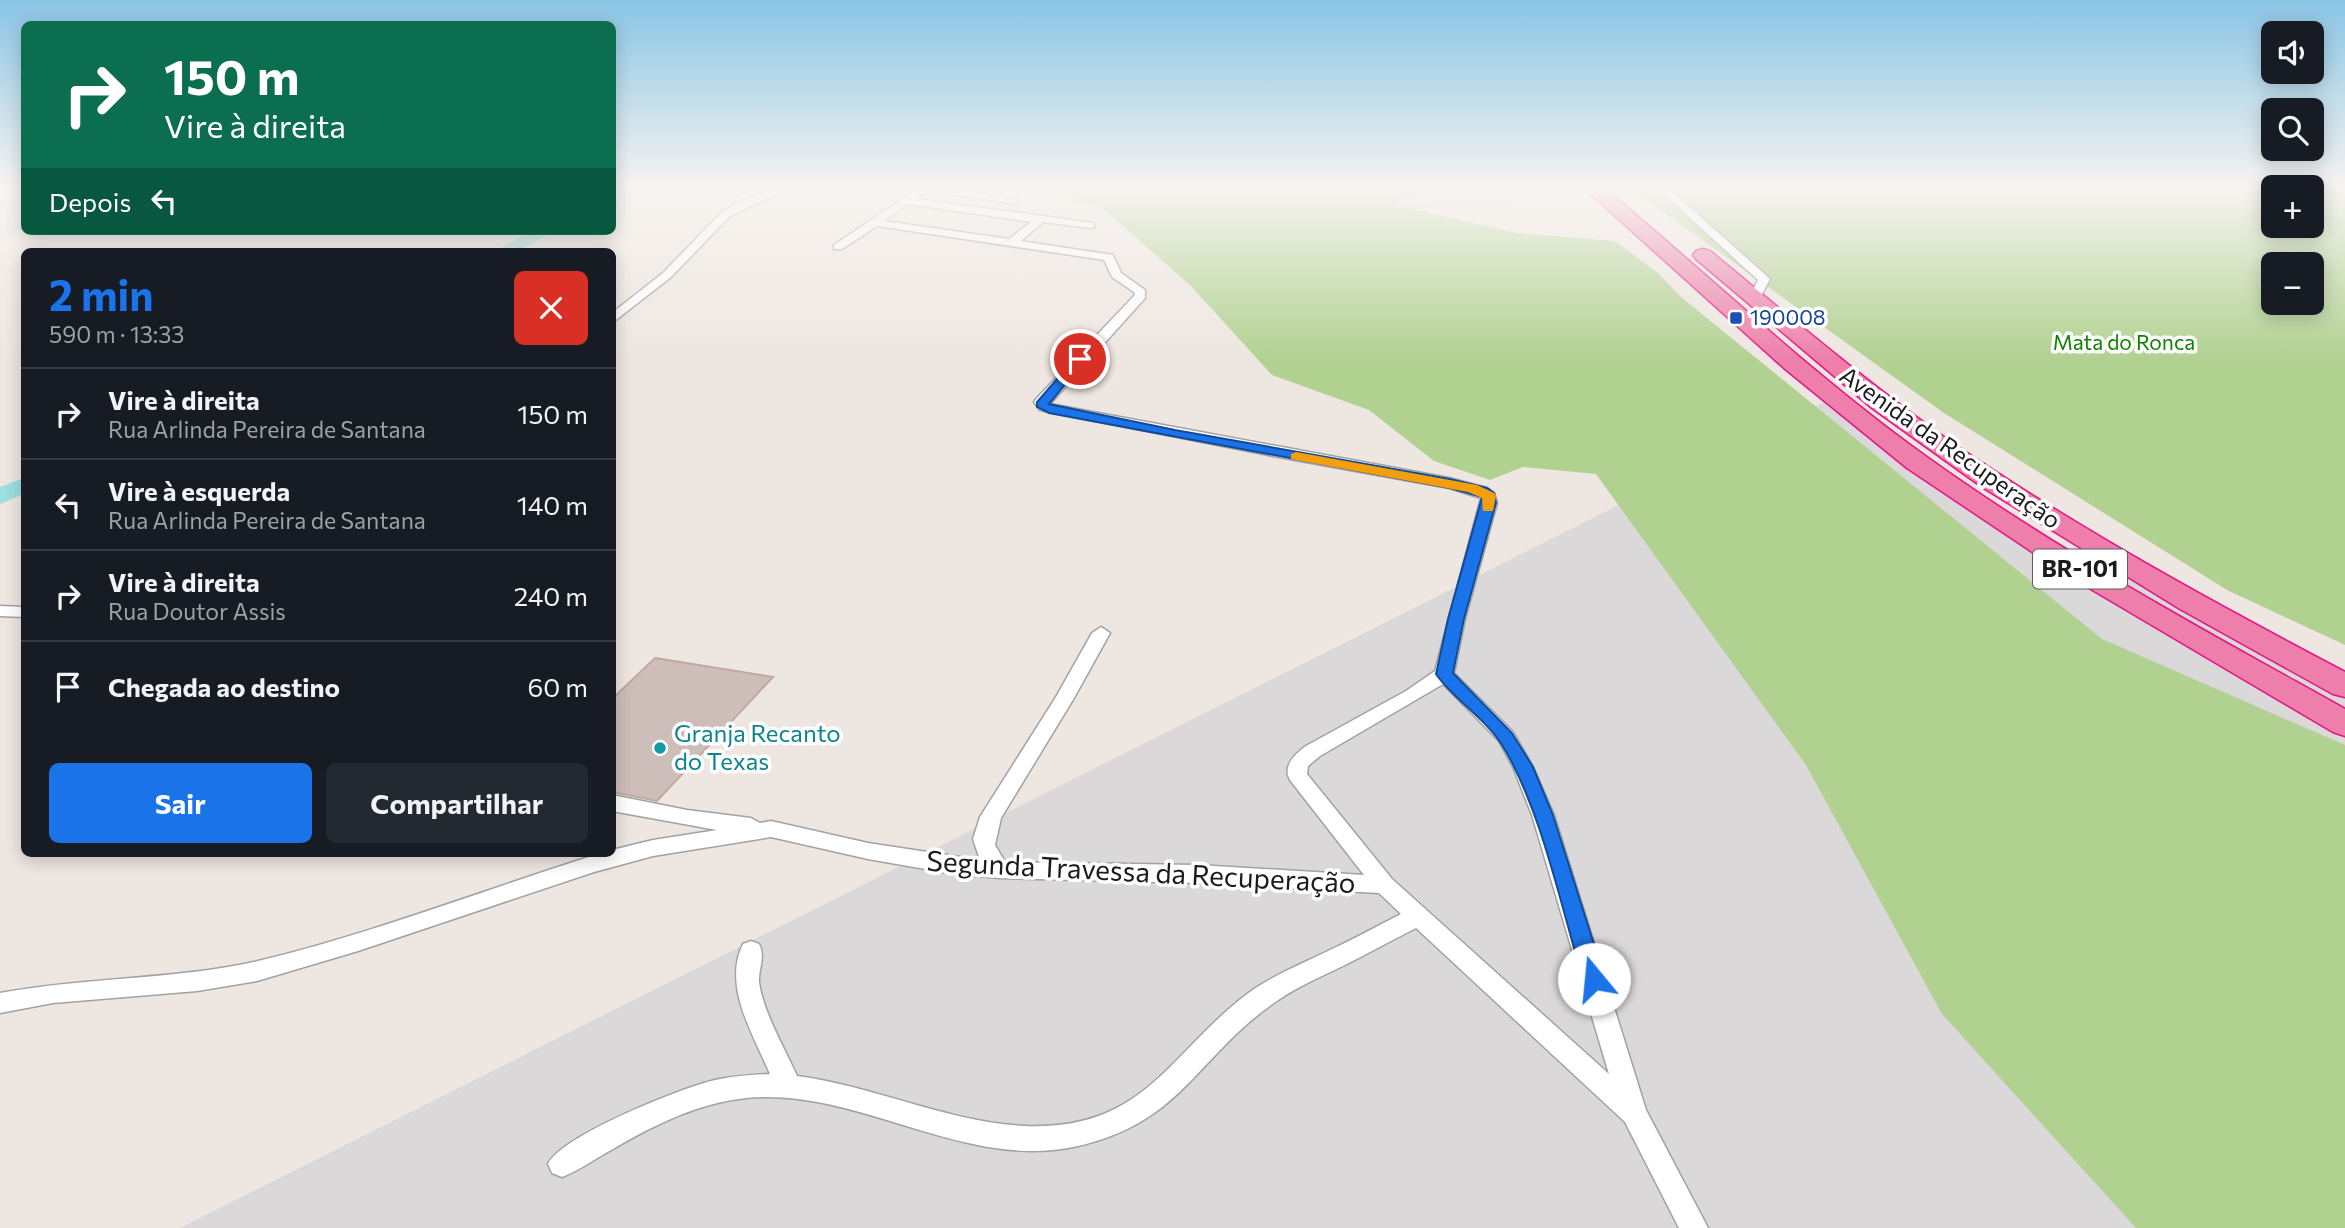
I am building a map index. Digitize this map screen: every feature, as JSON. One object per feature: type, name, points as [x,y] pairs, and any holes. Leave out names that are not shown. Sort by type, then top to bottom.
[{"type":"highway","name":"BR-101","points":[[1658,245],[1828,395],[1916,462],[2039,545],[2345,724]]},
{"type":"highway","name":"Avenida da Recuperação","points":[[1690,245],[1834,367],[1975,470],[2130,566],[2345,686]]},
{"type":"street","points":[[616,316],[667,275],[696,245]]},
{"type":"street","points":[[1030,245],[1109,257],[1116,275],[1139,290],[1141,295],[1041,405],[1049,409],[1450,483],[1482,491],[1489,496],[1444,674],[1506,737],[1524,767],[1543,815],[1634,1113]]},
{"type":"street","points":[[1726,245],[1764,279],[1754,299]]},
{"type":"street","points":[[0,611],[21,612]]},
{"type":"street","points":[[999,870],[983,845],[984,832],[1101,633]]},
{"type":"street","name":"Segunda Travessa da Recuperação","points":[[1444,674],[1300,761],[1297,775],[1384,885],[1634,1113],[1694,1228]]},
{"type":"street","points":[[616,804],[687,818],[771,829]]},
{"type":"street","name":"Segunda Travessa da Recuperação","points":[[0,1003],[53,993],[197,981],[257,971],[358,942],[592,864],[653,848],[771,829],[929,863],[999,870],[1197,874],[1384,885]]},
{"type":"street","points":[[562,1164],[628,1125],[669,1105],[717,1091],[768,1085],[814,1090],[906,1116],[996,1135],[1037,1140],[1072,1135],[1115,1123],[1140,1111],[1168,1089],[1211,1042],[1265,995],[1416,917]]},
{"type":"street","points":[[751,951],[747,982],[759,1020],[789,1087]]},
{"type":"shaded area","points":[[1828,400],[1959,493],[2121,574],[2237,612],[2345,670],[2345,1228],[180,1228]]},
{"type":"green space","points":[[1145,245],[1621,245],[1658,273],[1681,297],[2102,639],[2345,745],[2345,1228],[2136,1228],[1942,1014],[1806,765],[1596,474],[1523,467],[1490,480],[1434,461],[1369,410],[1272,375],[1191,286]]},
{"type":"green space","name":"Mata do Ronca","points":[[1710,245],[2345,245],[2345,645],[2227,590],[1944,413]]},
{"type":"building","name":"Granja Recanto do Texas","points":[[655,658],[773,677],[657,801],[616,793],[616,695]]},
{"type":"waterway","points":[[511,248],[516,245]]},
{"type":"waterway","points":[[0,497],[21,486]]},
{"type":"slow traffic","points":[[1296,456],[1472,488],[1489,496],[1488,508]]},
{"type":"place","name":"190008","points":[[1736,318]]},
{"type":"place","name":"Granja Recanto do Texas","points":[[660,748]]},
{"type":"route","points":[[1080,359],[1041,405],[1049,409],[1273,453],[1450,483],[1482,491],[1489,496],[1444,674],[1506,737],[1524,767],[1543,815],[1594,979]]}]
